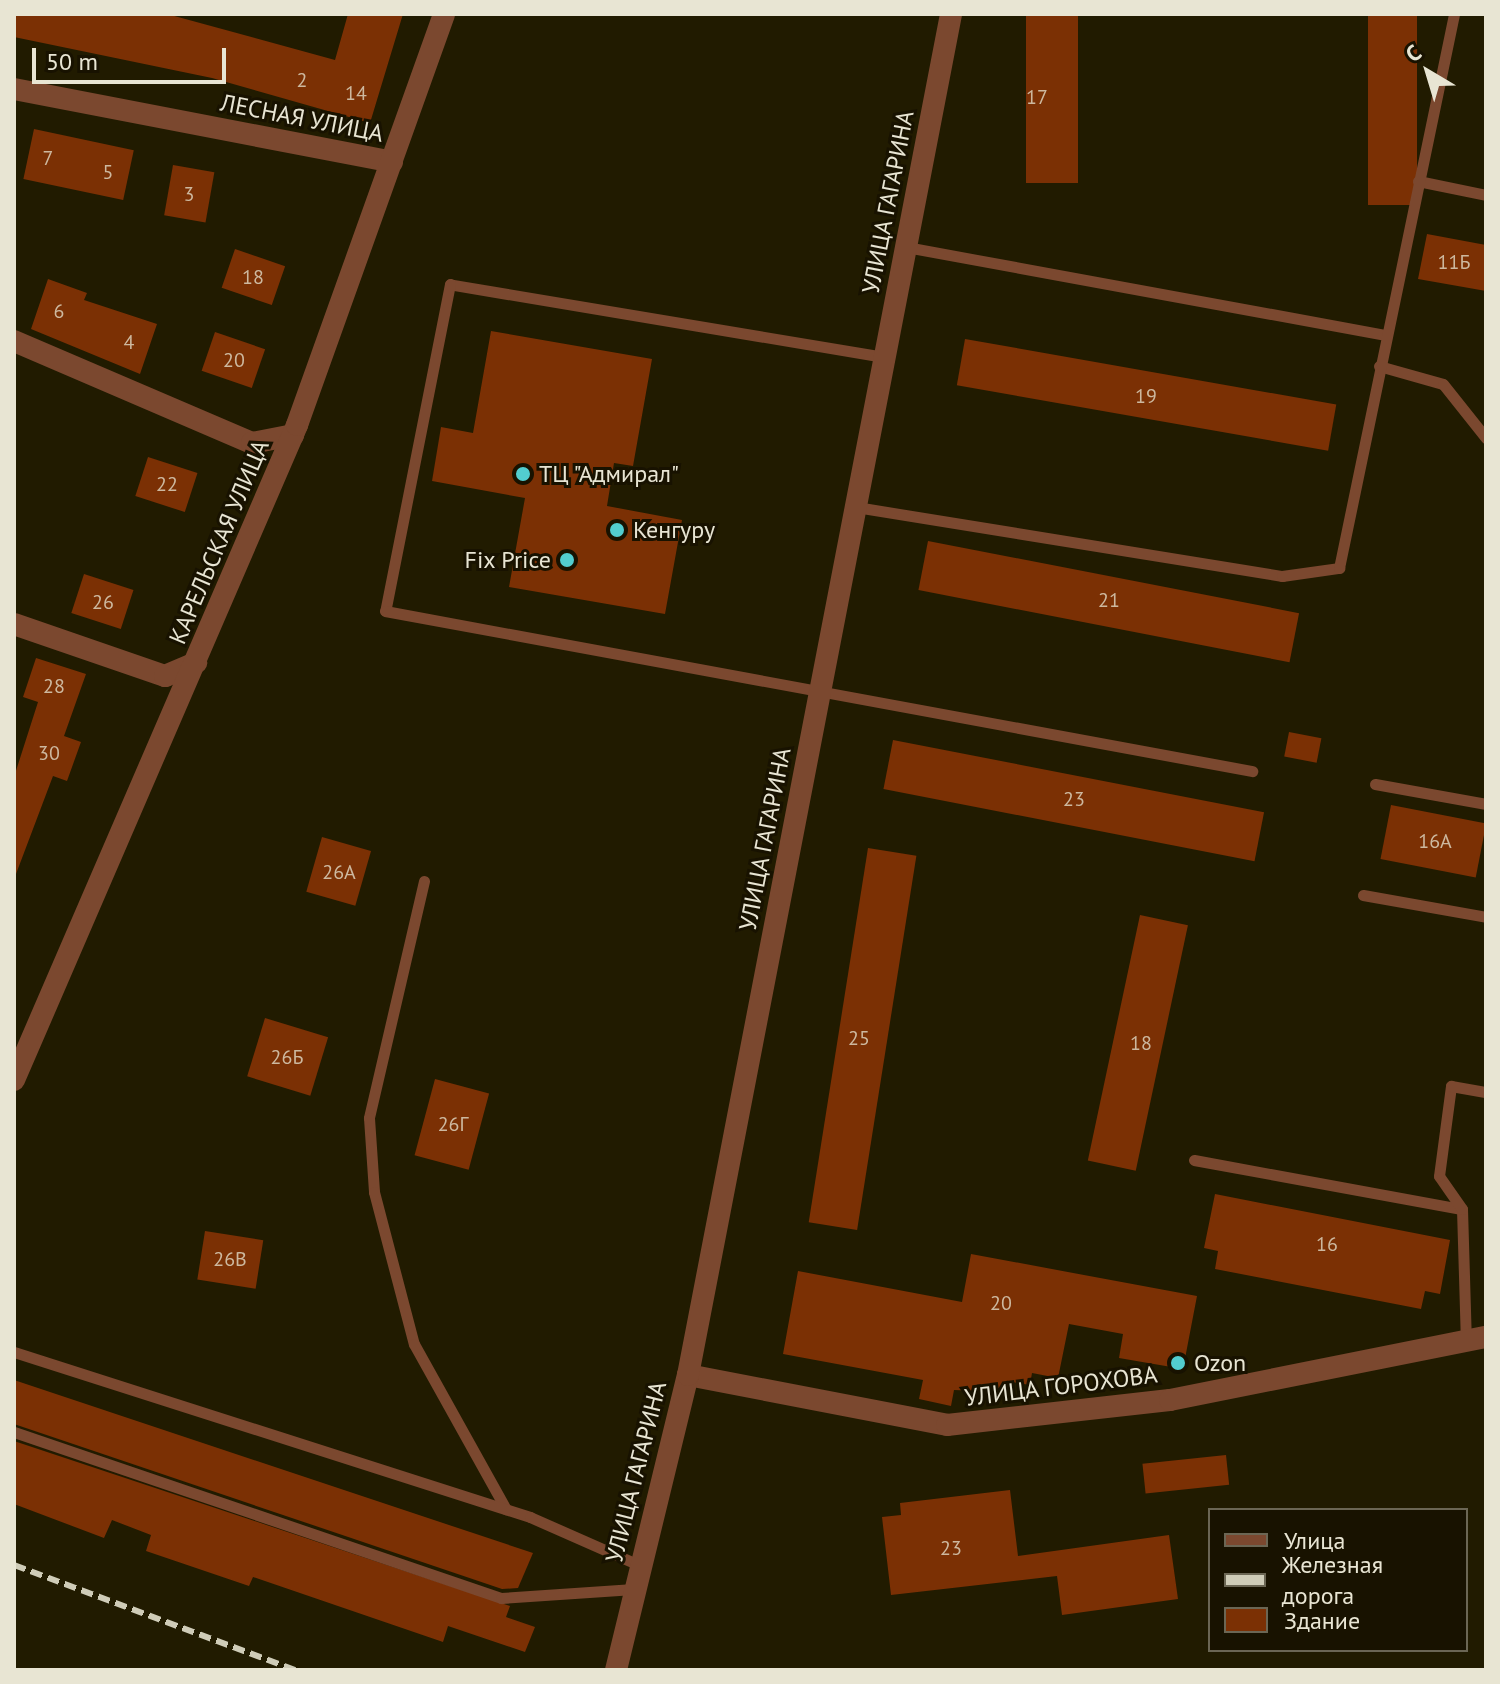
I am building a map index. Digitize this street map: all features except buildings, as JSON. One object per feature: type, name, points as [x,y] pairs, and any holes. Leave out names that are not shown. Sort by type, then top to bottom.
[{"type":"street","name":"КАРЕЛЬСКАЯ УЛИЦА","points":[[14,1080],[293,435],[444,14]]},
{"type":"street","name":"УЛИЦА ГАГАРИНА","points":[[616,1670],[639,1565],[688,1375],[951,14]]},
{"type":"street","name":"ЛЕСНАЯ УЛИЦА","points":[[14,89],[392,162]]},
{"type":"street","points":[[14,341],[252,443],[293,435]]},
{"type":"street","points":[[14,624],[165,676],[196,663]]},
{"type":"street","name":"УЛИЦА ГОРОХОВА","points":[[688,1375],[947,1425],[1170,1400],[1476,1339]]},
{"type":"lane","points":[[856,507],[1282,576],[1339,568],[1454,14]]},
{"type":"lane","points":[[1418,181],[1486,195]]},
{"type":"lane","points":[[906,247],[1386,335]]},
{"type":"lane","points":[[884,357],[450,284],[385,611],[1252,771]]},
{"type":"lane","points":[[1379,366],[1443,384],[1486,438]]},
{"type":"lane","points":[[1375,784],[1486,804]]},
{"type":"lane","points":[[424,881],[369,1118],[374,1192],[414,1344],[506,1509]]},
{"type":"lane","points":[[1363,895],[1486,917]]},
{"type":"lane","points":[[1476,1339],[1462,1209],[1439,1176],[1451,1086],[1486,1092]]},
{"type":"lane","points":[[1194,1160],[1462,1209]]},
{"type":"lane","points":[[14,1352],[506,1509],[639,1565]]},
{"type":"lane","points":[[14,1432],[501,1598],[634,1589]]},
{"type":"railway","points":[[14,1565],[295,1670]]},
{"type":"place","name":"ТЦ \"Адмирал\"","points":[[523,474]]},
{"type":"place","name":"Кенгуру","points":[[617,530]]},
{"type":"place","name":"Fix Price","points":[[567,560]]},
{"type":"place","name":"Ozon","points":[[1178,1363]]}]
